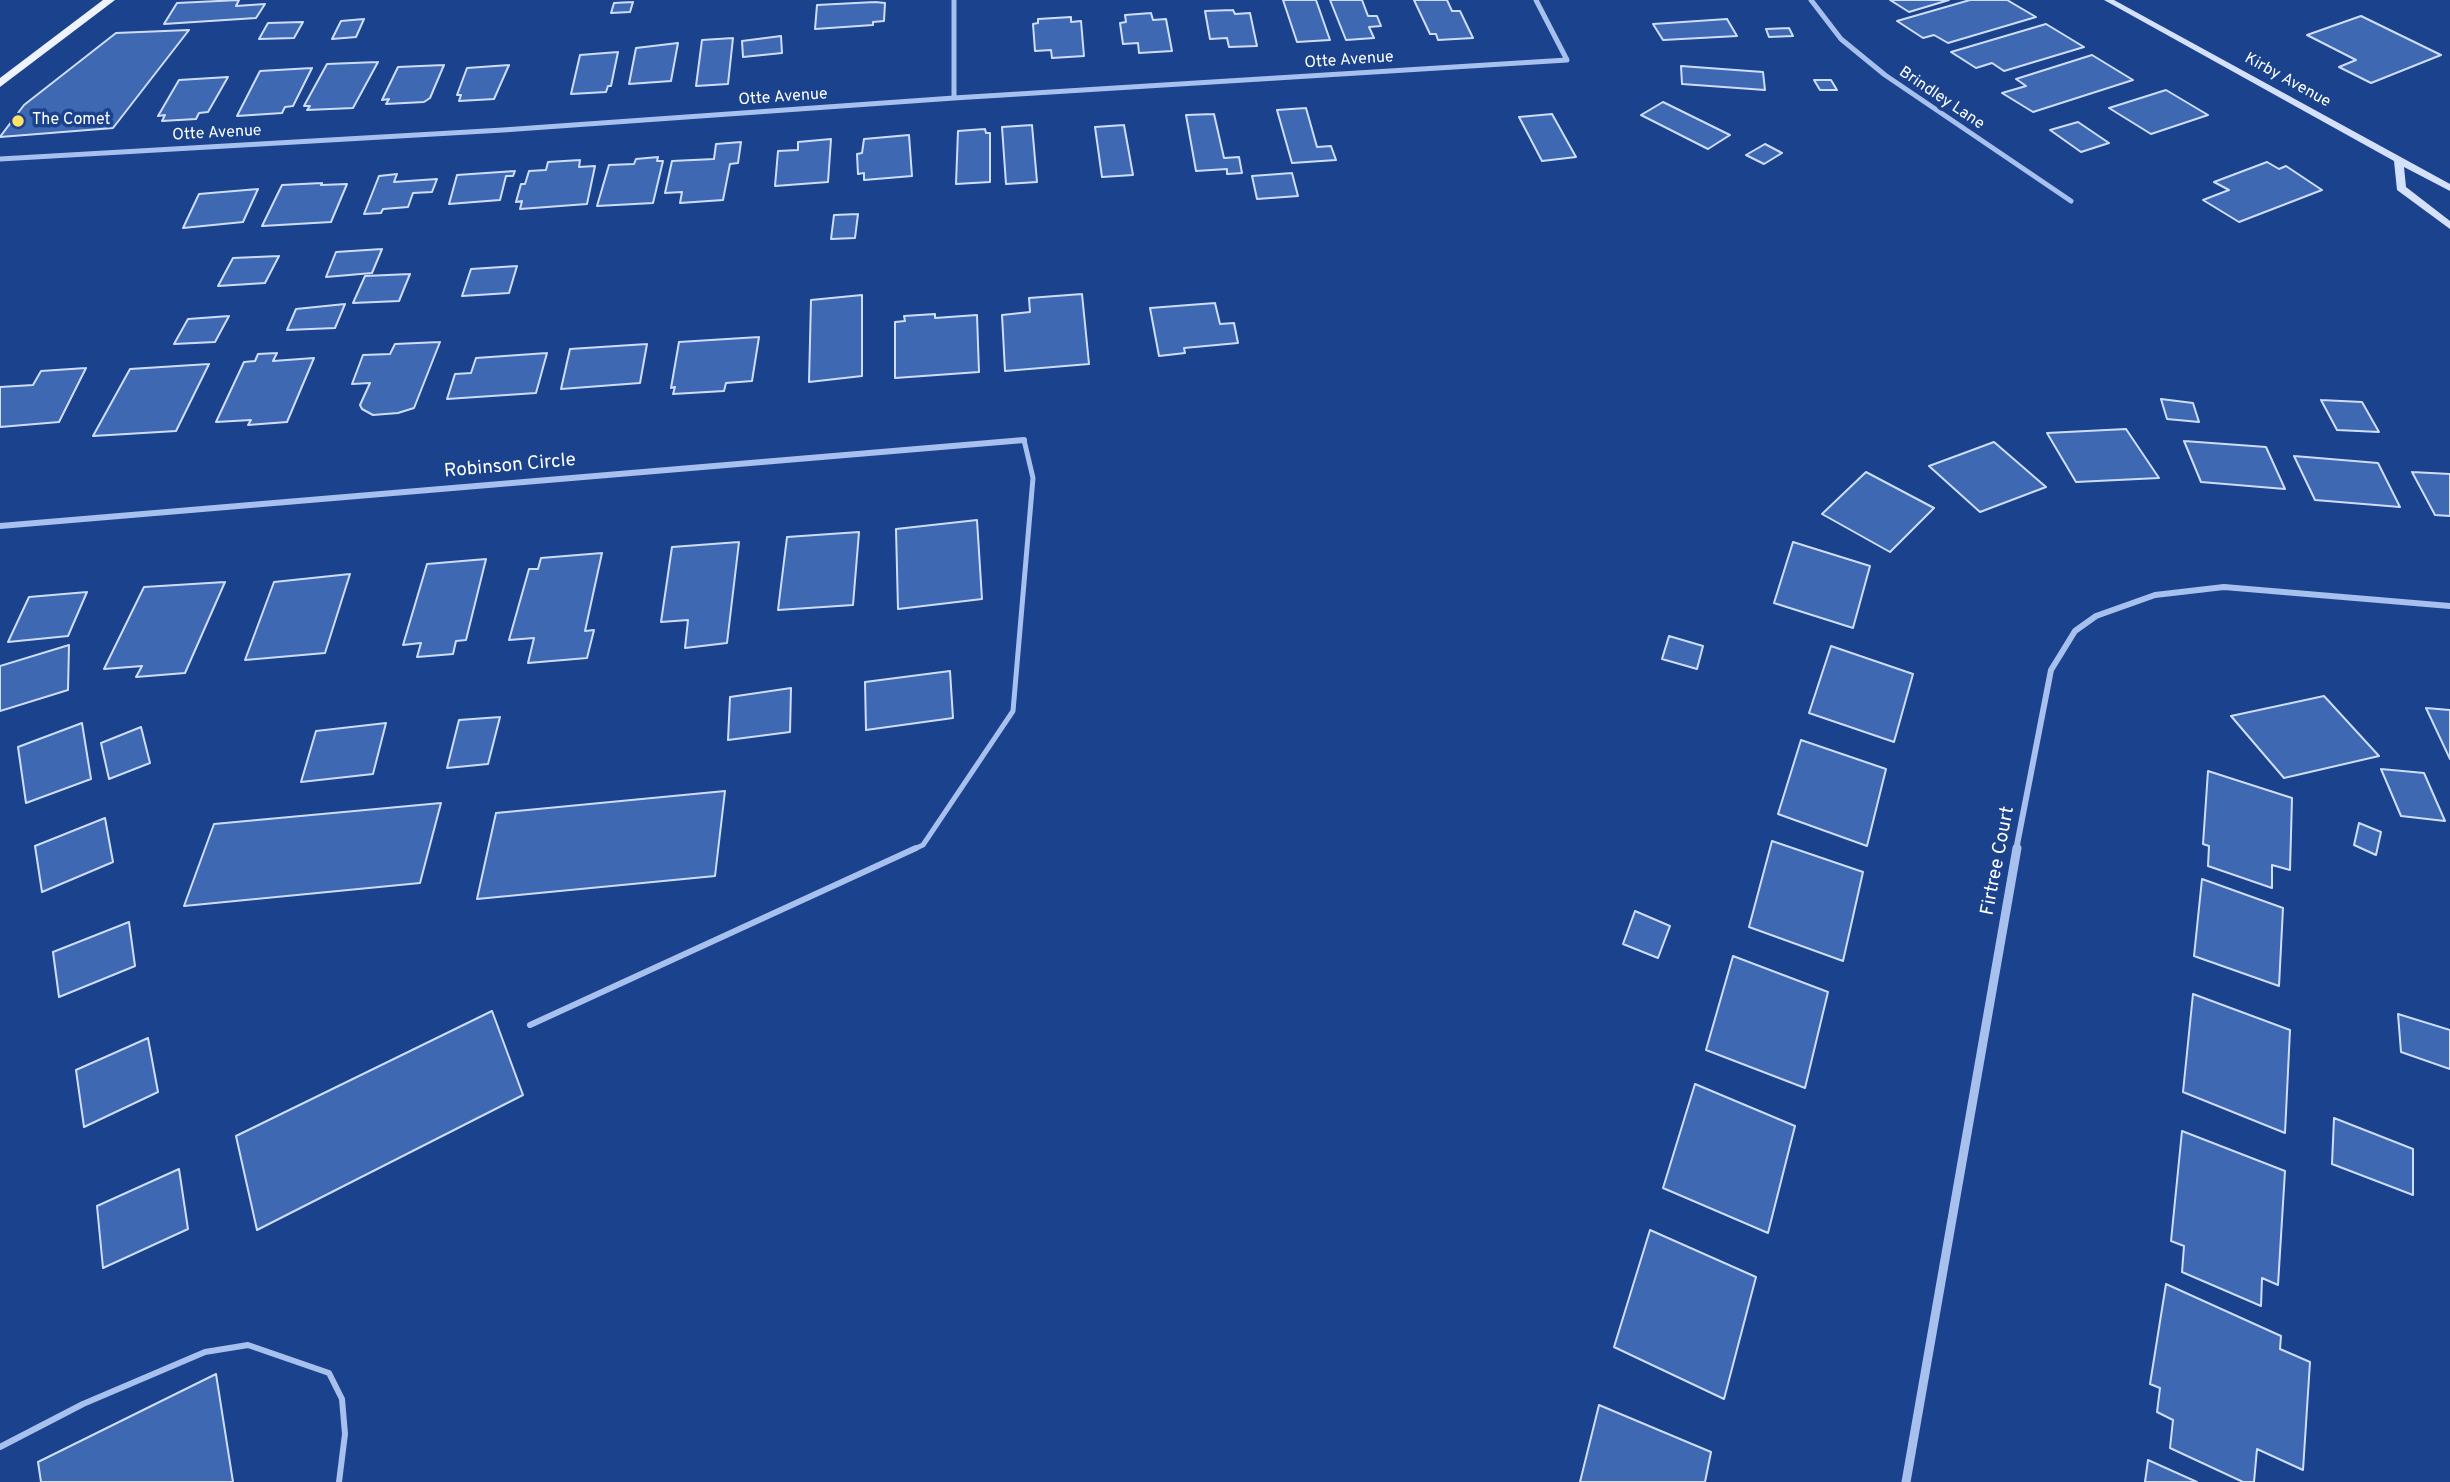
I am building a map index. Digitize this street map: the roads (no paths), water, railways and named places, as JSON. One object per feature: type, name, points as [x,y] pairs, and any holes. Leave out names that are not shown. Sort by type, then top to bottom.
[{"type":"main road","points":[[0,84],[110,0]]},
{"type":"street","points":[[954,0],[954,98]]},
{"type":"street","name":"Otte Avenue","points":[[0,159],[503,130],[954,98],[1567,60],[1536,0]]},
{"type":"street","name":"Brindley Lane","points":[[1811,0],[1841,39],[1885,75],[2071,201]]},
{"type":"street","name":"Kirby Avenue","points":[[2108,0],[2450,188]]},
{"type":"street","points":[[2399,161],[2401,188],[2450,226]]},
{"type":"street","name":"Robinson Circle","points":[[0,526],[1024,440]]},
{"type":"street","name":"Firtree Court","points":[[1906,1482],[2003,920],[2051,670],[2075,631],[2096,616],[2155,594],[2224,587],[2450,606]]},
{"type":"lane","points":[[530,1025],[923,845],[1013,711],[1032,478],[1024,440]]},
{"type":"lane","points":[[0,1447],[83,1405],[205,1352],[248,1345],[328,1373],[342,1399],[345,1434],[339,1482]]},
{"type":"place","name":"The Comet","points":[[18,121]]}]
